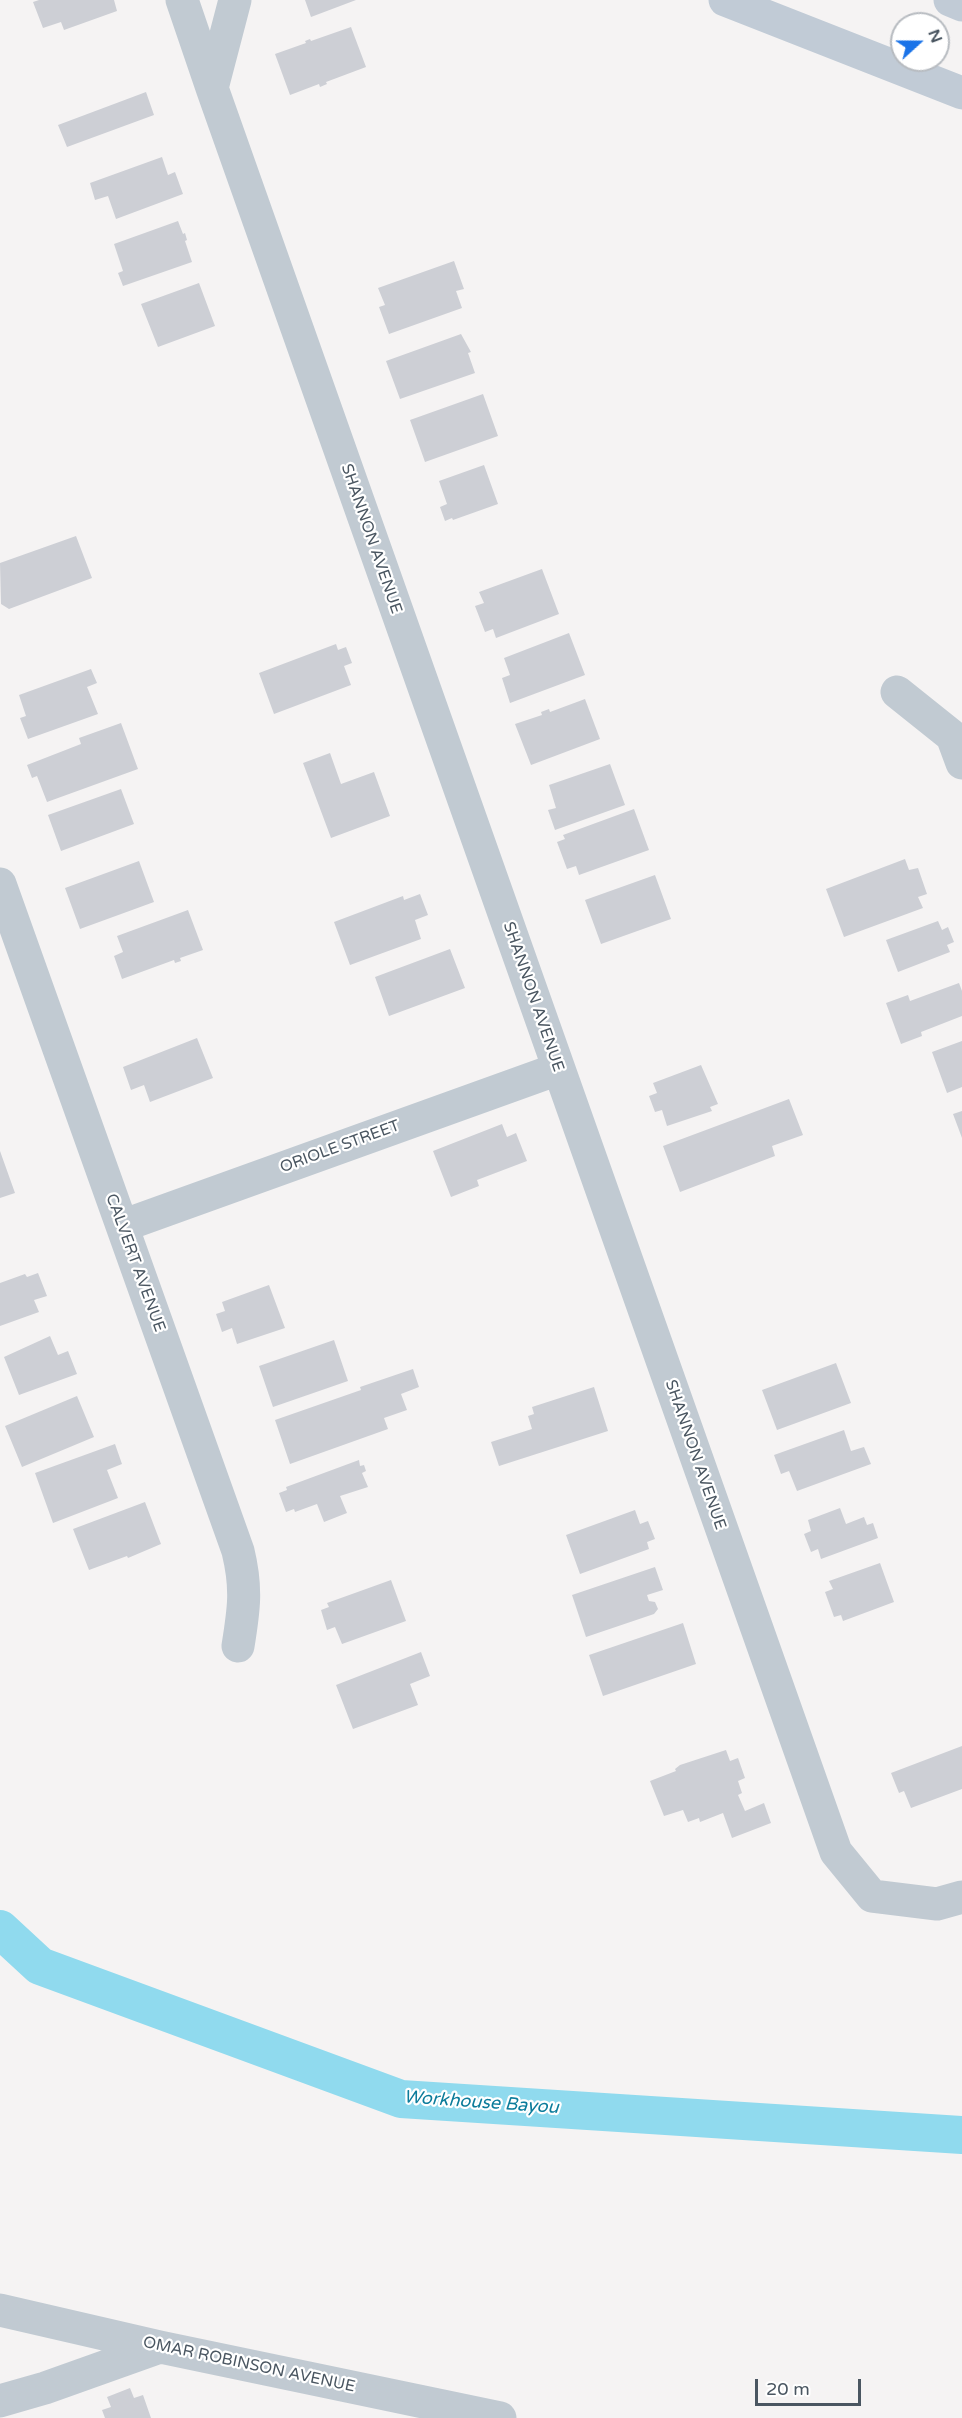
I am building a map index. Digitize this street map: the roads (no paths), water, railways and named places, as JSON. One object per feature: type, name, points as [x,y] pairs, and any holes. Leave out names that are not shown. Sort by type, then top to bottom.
[{"type":"main road","points":[[725,0],[962,93]]},
{"type":"main road","points":[[950,0],[962,5]]},
{"type":"street","name":"SHANNON AVENUE","points":[[182,0],[836,1852],[872,1896],[937,1904],[962,1897]]},
{"type":"street","points":[[212,88],[235,0]]},
{"type":"street","points":[[897,692],[952,736],[962,763]]},
{"type":"street","name":"CALVERT AVENUE","points":[[0,884],[238,1551],[245,1604],[238,1646]]},
{"type":"street","name":"ORIOLE STREET","points":[[122,1226],[558,1069]]},
{"type":"street","name":"OMAR ROBINSON AVENUE","points":[[0,2310],[159,2347],[500,2418]]},
{"type":"street","points":[[0,2401],[45,2388],[159,2347]]},
{"type":"waterway","name":"Workhouse Bayou","points":[[0,1929],[40,1966],[401,2099],[962,2135]]}]
